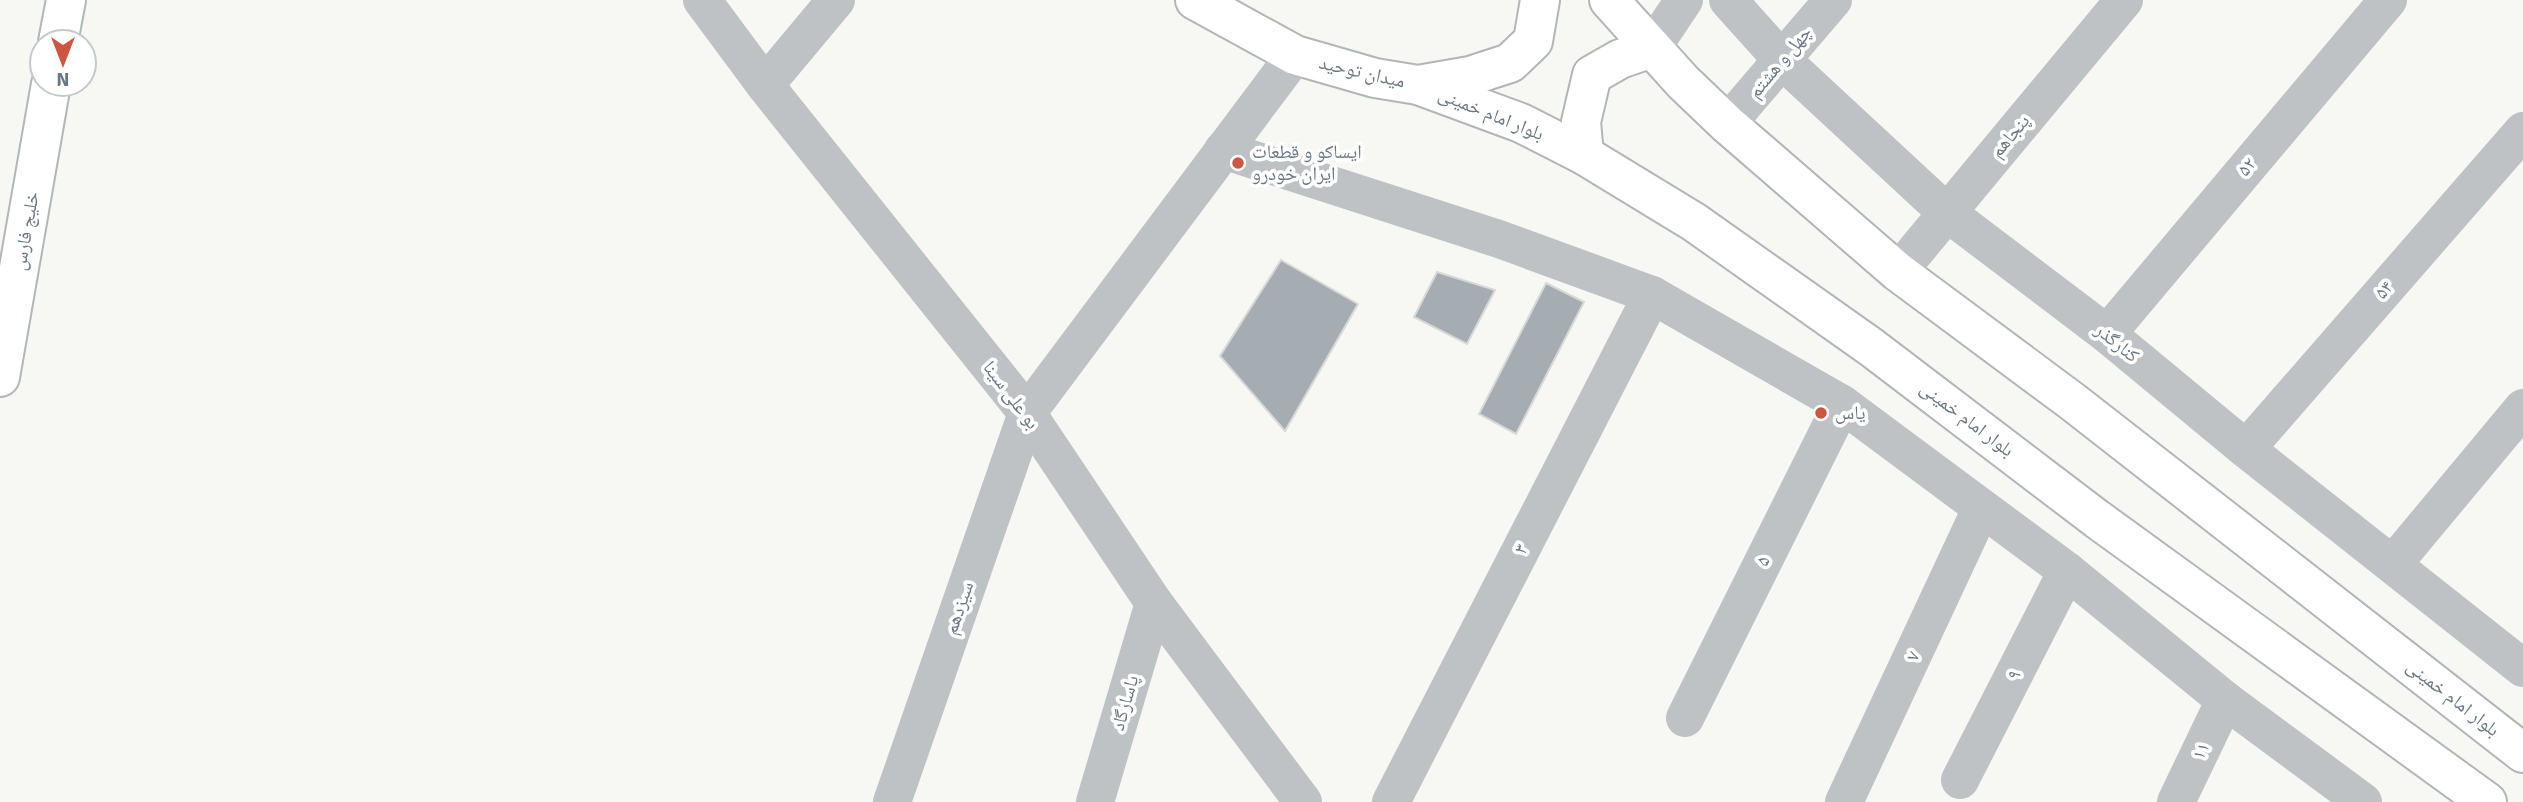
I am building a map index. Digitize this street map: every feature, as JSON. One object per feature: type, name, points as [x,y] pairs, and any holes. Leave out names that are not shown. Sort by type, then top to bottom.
[{"type":"main road","points":[[61,28],[66,0]]},
{"type":"main road","name":"میدان توحید","points":[[1195,0],[1295,55],[1374,78],[1418,85],[1470,76],[1510,63],[1533,41],[1540,0]]},
{"type":"main road","name":"بلوار امام خمینی","points":[[1609,0],[1727,124],[1898,272],[2073,402],[2523,752]]},
{"type":"main road","points":[[1584,155],[1581,122],[1592,75],[1620,59],[1652,48]]},
{"type":"main road","name":"بلوار امام خمینی","points":[[1418,85],[1521,123],[1584,155],[1694,222],[1871,347],[2097,519],[2487,802]]},
{"type":"main road","name":"خلیج فارس","points":[[0,377],[49,98]]},
{"type":"street","name":"بو علی سینا","points":[[702,0],[765,85],[1027,413],[1154,603],[1303,802]]},
{"type":"street","points":[[765,85],[836,0]]},
{"type":"street","points":[[1652,48],[1684,0]]},
{"type":"street","name":"کنارگذر","points":[[1728,0],[1782,60],[1946,212],[2107,334],[2246,449],[2520,661]]},
{"type":"street","name":"چهل و هشتم","points":[[1727,124],[1833,0]]},
{"type":"street","name":"پنجاهم","points":[[1898,272],[2124,0]]},
{"type":"street","name":"۵۲","points":[[2107,334],[2388,0]]},
{"type":"street","name":"سیزدهم","points":[[892,802],[1027,413],[1295,55]]},
{"type":"street","name":"۵۴","points":[[2246,449],[2523,131]]},
{"type":"street","points":[[1223,150],[1499,239],[1652,295],[1842,404],[2067,571],[2225,700],[2363,802]]},
{"type":"street","name":"۳","points":[[1391,802],[1652,295]]},
{"type":"street","name":"۵","points":[[1685,718],[1842,404]]},
{"type":"street","points":[[2393,564],[2523,408]]},
{"type":"street","name":"۷","points":[[1844,802],[1981,509]]},
{"type":"street","name":"۹","points":[[1960,780],[2067,571]]},
{"type":"street","name":"پاسارگاد","points":[[1095,802],[1154,603]]},
{"type":"street","name":"۱۱","points":[[2176,802],[2225,700]]},
{"type":"building","points":[[1281,260],[1358,304],[1285,431],[1220,356]]},
{"type":"building","points":[[1437,272],[1495,290],[1467,344],[1414,317]]},
{"type":"building","points":[[1546,283],[1584,302],[1516,434],[1479,414]]},
{"type":"place","name":"ایساکو و قطعات ایران خودرو","points":[[1238,163]]},
{"type":"place","name":"یاس","points":[[1821,413]]}]
